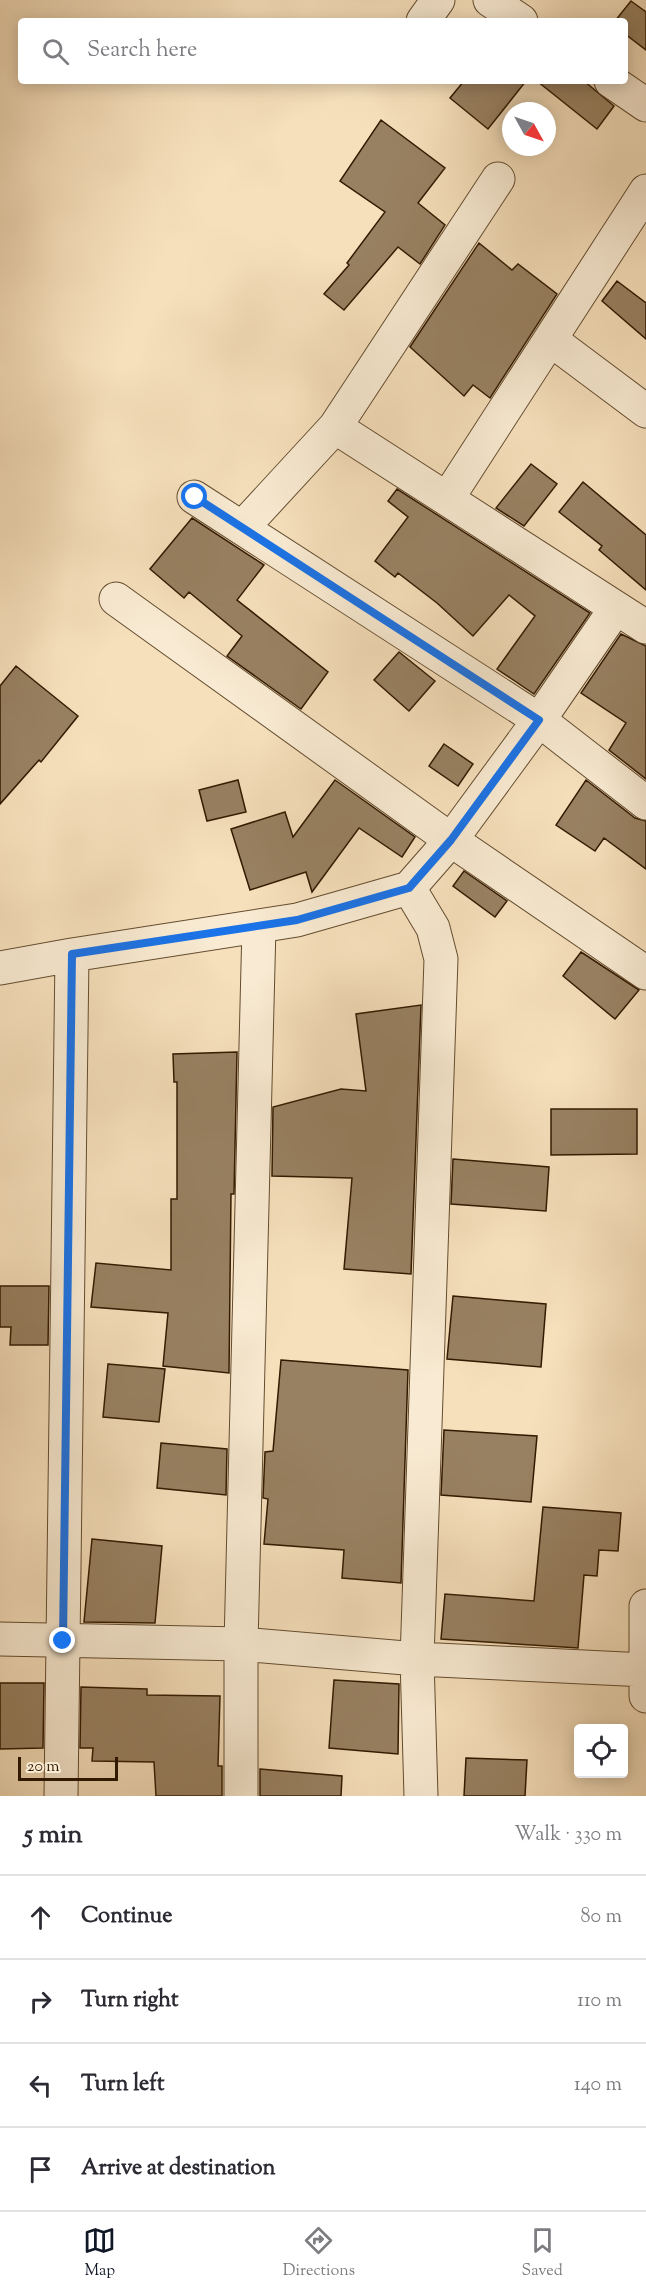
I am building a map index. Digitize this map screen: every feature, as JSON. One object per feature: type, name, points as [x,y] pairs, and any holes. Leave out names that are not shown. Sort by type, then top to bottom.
[{"type":"street","points":[[425,18],[438,0]]},
{"type":"street","points":[[490,0],[517,18]]},
{"type":"street","points":[[615,84],[646,105]]},
{"type":"street","points":[[242,528],[335,427],[498,179]]},
{"type":"street","points":[[447,499],[646,191]]},
{"type":"street","points":[[551,340],[646,411]]},
{"type":"street","points":[[335,427],[646,627]]},
{"type":"street","points":[[195,497],[539,720],[646,803]]},
{"type":"street","points":[[116,599],[451,840],[646,973]]},
{"type":"street","points":[[0,969],[72,954],[297,920],[409,888],[451,840],[539,720],[616,608]]},
{"type":"street","points":[[409,888],[433,928],[441,959],[417,1659],[422,1796]]},
{"type":"street","points":[[241,1796],[241,1644],[259,926]]},
{"type":"street","points":[[61,1796],[72,954]]},
{"type":"street","points":[[0,1639],[241,1644],[646,1679],[646,1606]]},
{"type":"building","points":[[631,1],[646,12],[646,50],[628,36],[628,18],[617,18]]},
{"type":"building","points":[[462,84],[524,84],[509,102],[502,102],[502,111],[488,129],[450,98]]},
{"type":"building","points":[[541,84],[588,84],[614,106],[597,129]]},
{"type":"building","points":[[381,120],[445,168],[418,203],[445,225],[420,264],[398,247],[344,310],[324,294],[349,265],[347,263],[385,212],[340,181]]},
{"type":"building","points":[[479,243],[512,270],[518,264],[557,294],[490,398],[473,385],[464,396],[410,347]]},
{"type":"building","points":[[617,281],[646,303],[646,339],[602,301]]},
{"type":"building","points":[[531,464],[557,484],[524,526],[496,508]]},
{"type":"building","points":[[583,482],[646,535],[646,590],[599,550],[602,546],[559,512]]},
{"type":"building","points":[[397,489],[590,613],[534,694],[497,669],[535,616],[509,595],[473,636],[437,603],[398,573],[395,577],[375,561],[408,517],[388,501]]},
{"type":"building","points":[[192,518],[264,565],[237,600],[328,672],[301,709],[227,656],[242,636],[189,592],[184,598],[150,569]]},
{"type":"building","points":[[621,634],[646,646],[646,779],[609,750],[626,723],[581,693]]},
{"type":"building","points":[[399,652],[435,681],[409,711],[374,680]]},
{"type":"building","points":[[16,666],[78,716],[41,762],[39,760],[0,804],[0,686]]},
{"type":"building","points":[[444,744],[473,764],[458,786],[429,766]]},
{"type":"building","points":[[238,780],[246,812],[207,821],[199,790]]},
{"type":"building","points":[[335,780],[415,837],[402,857],[359,828],[312,892],[306,872],[250,890],[231,829],[285,812],[293,837]]},
{"type":"building","points":[[586,780],[635,818],[646,821],[646,869],[604,838],[595,851],[556,825]]},
{"type":"building","points":[[464,871],[507,901],[495,917],[453,886]]},
{"type":"building","points":[[581,952],[639,990],[615,1019],[563,976]]},
{"type":"building","points":[[421,1005],[411,1274],[344,1269],[352,1178],[272,1176],[273,1107],[341,1089],[366,1091],[356,1014]]},
{"type":"building","points":[[237,1052],[234,1194],[231,1194],[229,1373],[163,1366],[168,1313],[91,1307],[96,1263],[171,1270],[171,1199],[177,1199],[177,1082],[174,1082],[173,1054]]},
{"type":"building","points":[[551,1109],[637,1109],[637,1154],[551,1155]]},
{"type":"building","points":[[453,1159],[549,1167],[546,1211],[451,1204]]},
{"type":"building","points":[[0,1286],[49,1286],[48,1345],[10,1345],[11,1327],[0,1327]]},
{"type":"building","points":[[453,1296],[546,1304],[541,1367],[447,1359]]},
{"type":"building","points":[[281,1360],[408,1370],[401,1583],[342,1578],[344,1550],[264,1544],[268,1499],[263,1498],[265,1452],[273,1451]]},
{"type":"building","points":[[108,1364],[165,1369],[159,1422],[103,1417]]},
{"type":"building","points":[[444,1430],[537,1436],[531,1502],[441,1495]]},
{"type":"building","points":[[161,1443],[227,1449],[226,1495],[157,1488]]},
{"type":"building","points":[[543,1507],[621,1513],[618,1551],[599,1550],[597,1576],[584,1575],[578,1648],[441,1639],[445,1594],[534,1601]]},
{"type":"building","points":[[92,1539],[162,1546],[155,1623],[84,1622]]},
{"type":"building","points":[[334,1680],[399,1684],[398,1754],[329,1748]]},
{"type":"building","points":[[0,1683],[44,1683],[43,1748],[0,1749]]},
{"type":"building","points":[[81,1687],[147,1689],[147,1695],[220,1696],[218,1766],[222,1766],[222,1796],[156,1796],[154,1762],[92,1761],[93,1748],[80,1748]]},
{"type":"building","points":[[466,1758],[527,1760],[525,1796],[464,1796]]},
{"type":"building","points":[[260,1769],[342,1776],[341,1796],[260,1796]]},
{"type":"route","points":[[63,1641],[72,954],[297,920],[409,888],[451,840],[539,720],[195,497]]}]
